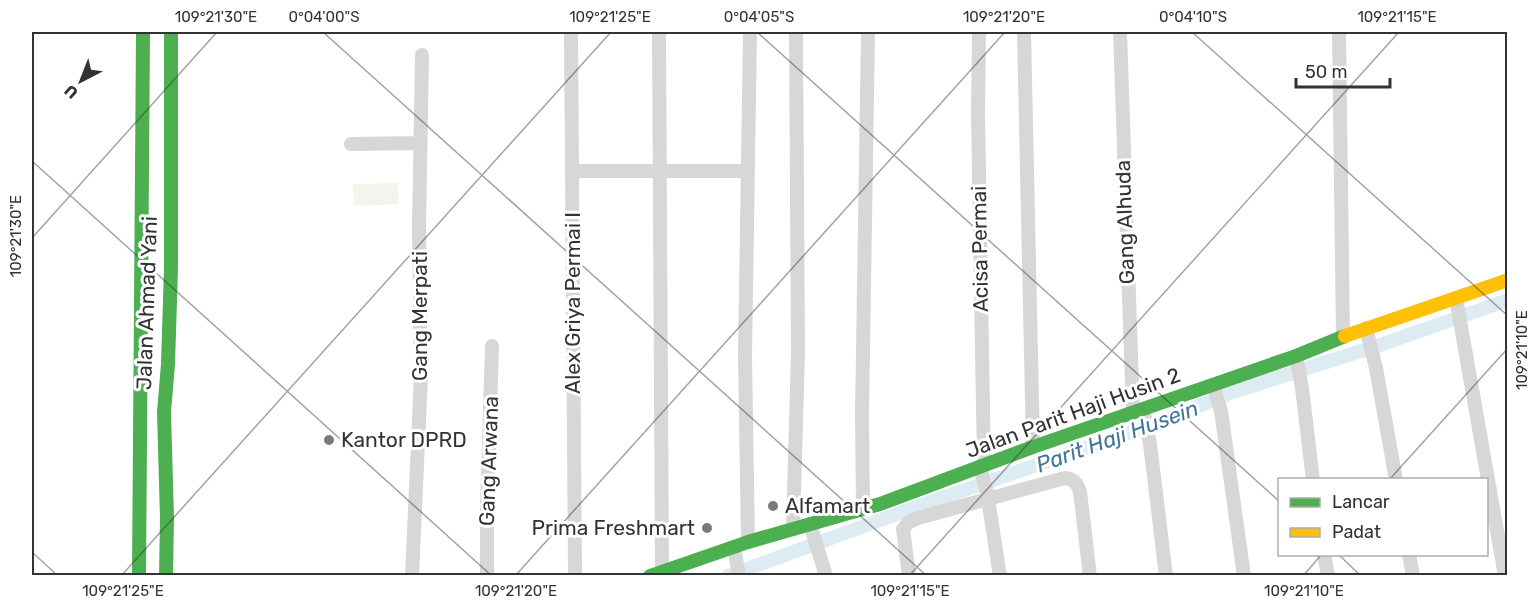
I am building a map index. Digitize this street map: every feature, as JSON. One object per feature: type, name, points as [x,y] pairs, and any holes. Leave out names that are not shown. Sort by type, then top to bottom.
[{"type":"main road","name":"Jalan Ahmad Yani","points":[[143,32],[156,261],[168,364],[164,412],[166,576]]},
{"type":"main road","name":"Jalan Ahmad Yani","points":[[140,576],[156,261],[171,32]]},
{"type":"main road","name":"Jalan Parit Haji Husin 2","points":[[656,574],[737,564],[748,542],[793,529],[812,529],[863,508],[982,470],[1033,447],[1297,359],[1343,338],[1456,302],[1508,280]]},
{"type":"street","name":"Alex Griya Permai I","points":[[571,32],[575,576]]},
{"type":"street","points":[[656,574],[659,32]]},
{"type":"street","points":[[748,542],[744,356],[750,32]]},
{"type":"street","points":[[793,529],[798,351],[796,32]]},
{"type":"street","points":[[863,508],[862,415],[868,32]]},
{"type":"street","name":"Acisa Permai","points":[[979,32],[982,470],[1000,576]]},
{"type":"street","points":[[1024,32],[1033,447]]},
{"type":"street","name":"Gang Alhuda","points":[[1120,32],[1140,413],[1149,444],[1166,576]]},
{"type":"street","points":[[1339,32],[1343,338]]},
{"type":"street","name":"Gang Merpati","points":[[412,576],[421,376],[419,227],[422,56]]},
{"type":"street","points":[[351,144],[421,142]]},
{"type":"street","points":[[572,171],[748,171]]},
{"type":"street","points":[[1456,302],[1487,478]]},
{"type":"street","points":[[1366,331],[1376,368],[1396,478]]},
{"type":"street","name":"Gang Arwana","points":[[487,576],[492,346]]},
{"type":"street","points":[[1297,359],[1313,478]]},
{"type":"street","points":[[1214,388],[1221,411],[1244,576]]},
{"type":"street","points":[[909,576],[903,529],[909,522],[988,495],[1065,478],[1072,479],[1078,484],[1090,576]]},
{"type":"street","points":[[1488,482],[1505,576]]},
{"type":"street","points":[[812,529],[826,576]]},
{"type":"street","points":[[1324,556],[1328,576]]},
{"type":"street","points":[[1410,556],[1413,576]]},
{"type":"shaded area","points":[[398,183],[399,204],[354,206],[353,184]]},
{"type":"waterway","name":"Parit Haji Husein","points":[[728,576],[913,508],[1163,421],[1230,393],[1383,344],[1508,300]]},
{"type":"traffic: fast","points":[[139,576],[143,32]]},
{"type":"traffic: fast","points":[[166,576],[164,412],[171,268],[171,32]]},
{"type":"traffic: fast","points":[[650,576],[748,542],[880,504],[1033,447],[1296,356],[1345,336]]},
{"type":"traffic: slow","points":[[1345,336],[1508,280]]},
{"type":"place","name":"Kantor DPRD","points":[[329,440]]},
{"type":"place","name":"Alfamart","points":[[773,506]]},
{"type":"place","name":"Prima Freshmart","points":[[707,528]]}]
